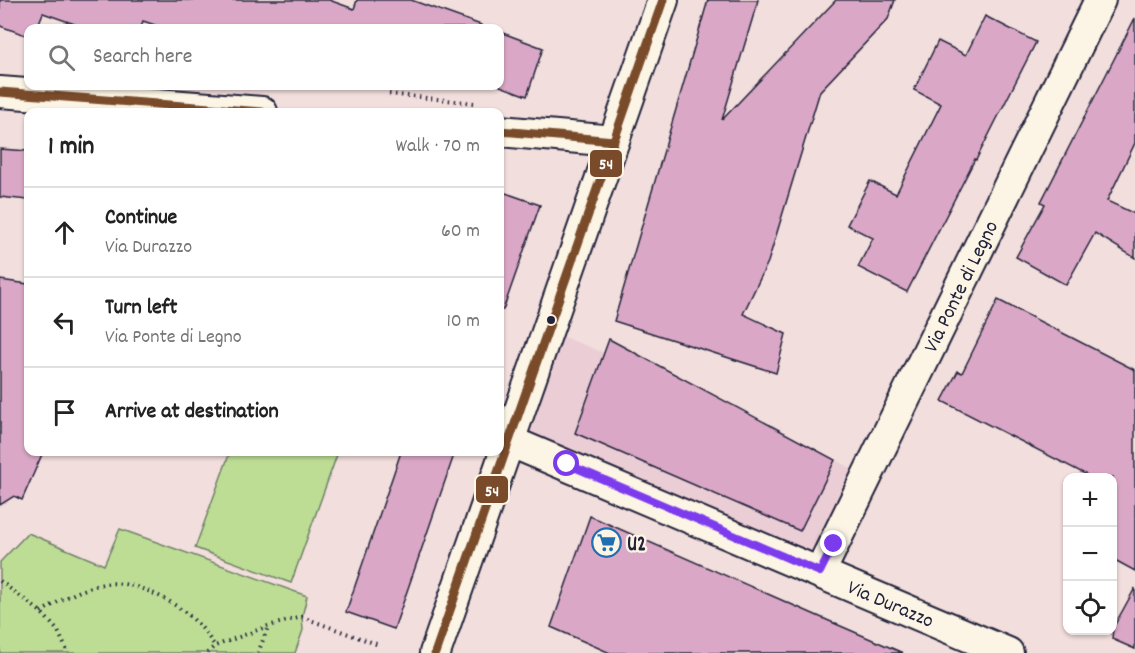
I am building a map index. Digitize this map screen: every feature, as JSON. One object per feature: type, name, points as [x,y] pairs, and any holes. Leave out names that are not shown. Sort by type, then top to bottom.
[{"type":"street","points":[[504,455],[663,0]]},
{"type":"street","name":"Via Ponte di Legno","points":[[820,572],[1100,0]]},
{"type":"street","points":[[0,92],[210,108]]},
{"type":"street","points":[[504,132],[614,141]]},
{"type":"street","name":"Via Durazzo","points":[[509,441],[1008,653]]},
{"type":"street","points":[[435,653],[504,456]]},
{"type":"path","points":[[389,94],[475,104]]},
{"type":"path","points":[[0,581],[41,612],[58,631],[68,653]]},
{"type":"path","points":[[41,612],[76,592],[106,584],[136,587],[167,600],[196,621],[216,646]]},
{"type":"path","points":[[207,653],[216,646],[268,626],[302,617],[379,645]]},
{"type":"path","points":[[258,653],[268,626]]},
{"type":"shaded area","points":[[561,336],[727,401],[863,475],[817,567],[526,444]]},
{"type":"green space","points":[[229,456],[337,456],[291,583],[195,548]]},
{"type":"green space","points":[[120,529],[307,596],[302,617],[303,630],[295,653],[0,653],[0,562],[28,533],[104,565]]},
{"type":"building","points":[[0,0],[329,0],[354,9],[357,0],[411,0],[478,24],[152,24],[143,21],[142,24],[75,24],[43,13],[39,24],[24,24],[24,35],[0,26]]},
{"type":"building","points":[[708,0],[758,0],[722,120],[836,0],[895,0],[888,19],[820,91],[768,262],[743,314],[786,334],[776,373],[614,321]]},
{"type":"building","points":[[985,16],[1036,42],[907,292],[858,267],[873,238],[847,225],[870,181],[896,194],[941,104],[914,90],[938,41],[966,55]]},
{"type":"building","points":[[1135,18],[1135,143],[1107,201],[1135,214],[1135,258],[1095,233],[1066,285],[1016,257],[1045,204],[1041,202]]},
{"type":"building","points":[[504,33],[543,48],[527,96],[504,87]]},
{"type":"building","points":[[0,149],[24,151],[24,200],[0,197]]},
{"type":"building","points":[[504,192],[540,205],[504,307]]},
{"type":"building","points":[[0,280],[24,283],[24,456],[41,456],[22,500],[14,496],[0,505]]},
{"type":"building","points":[[998,300],[1135,370],[1135,571],[1117,561],[1117,473],[1083,473],[942,401],[958,371],[962,373]]},
{"type":"building","points":[[609,339],[835,460],[800,531],[575,433]]},
{"type":"building","points":[[400,456],[454,456],[394,629],[346,612]]},
{"type":"building","points":[[590,516],[903,653],[610,653],[551,627]]},
{"type":"building","points":[[1135,588],[1135,649],[1112,639],[1112,635],[1117,635],[1117,621]]},
{"type":"transit line","name":"54","points":[[504,455],[663,0]]},
{"type":"transit line","name":"54","points":[[0,92],[210,108]]},
{"type":"transit line","name":"54","points":[[504,131],[614,141]]},
{"type":"transit line","name":"54","points":[[435,653],[504,456]]},
{"type":"place","name":"U2","points":[[606,543]]},
{"type":"route","points":[[567,464],[820,572],[834,544]]}]
